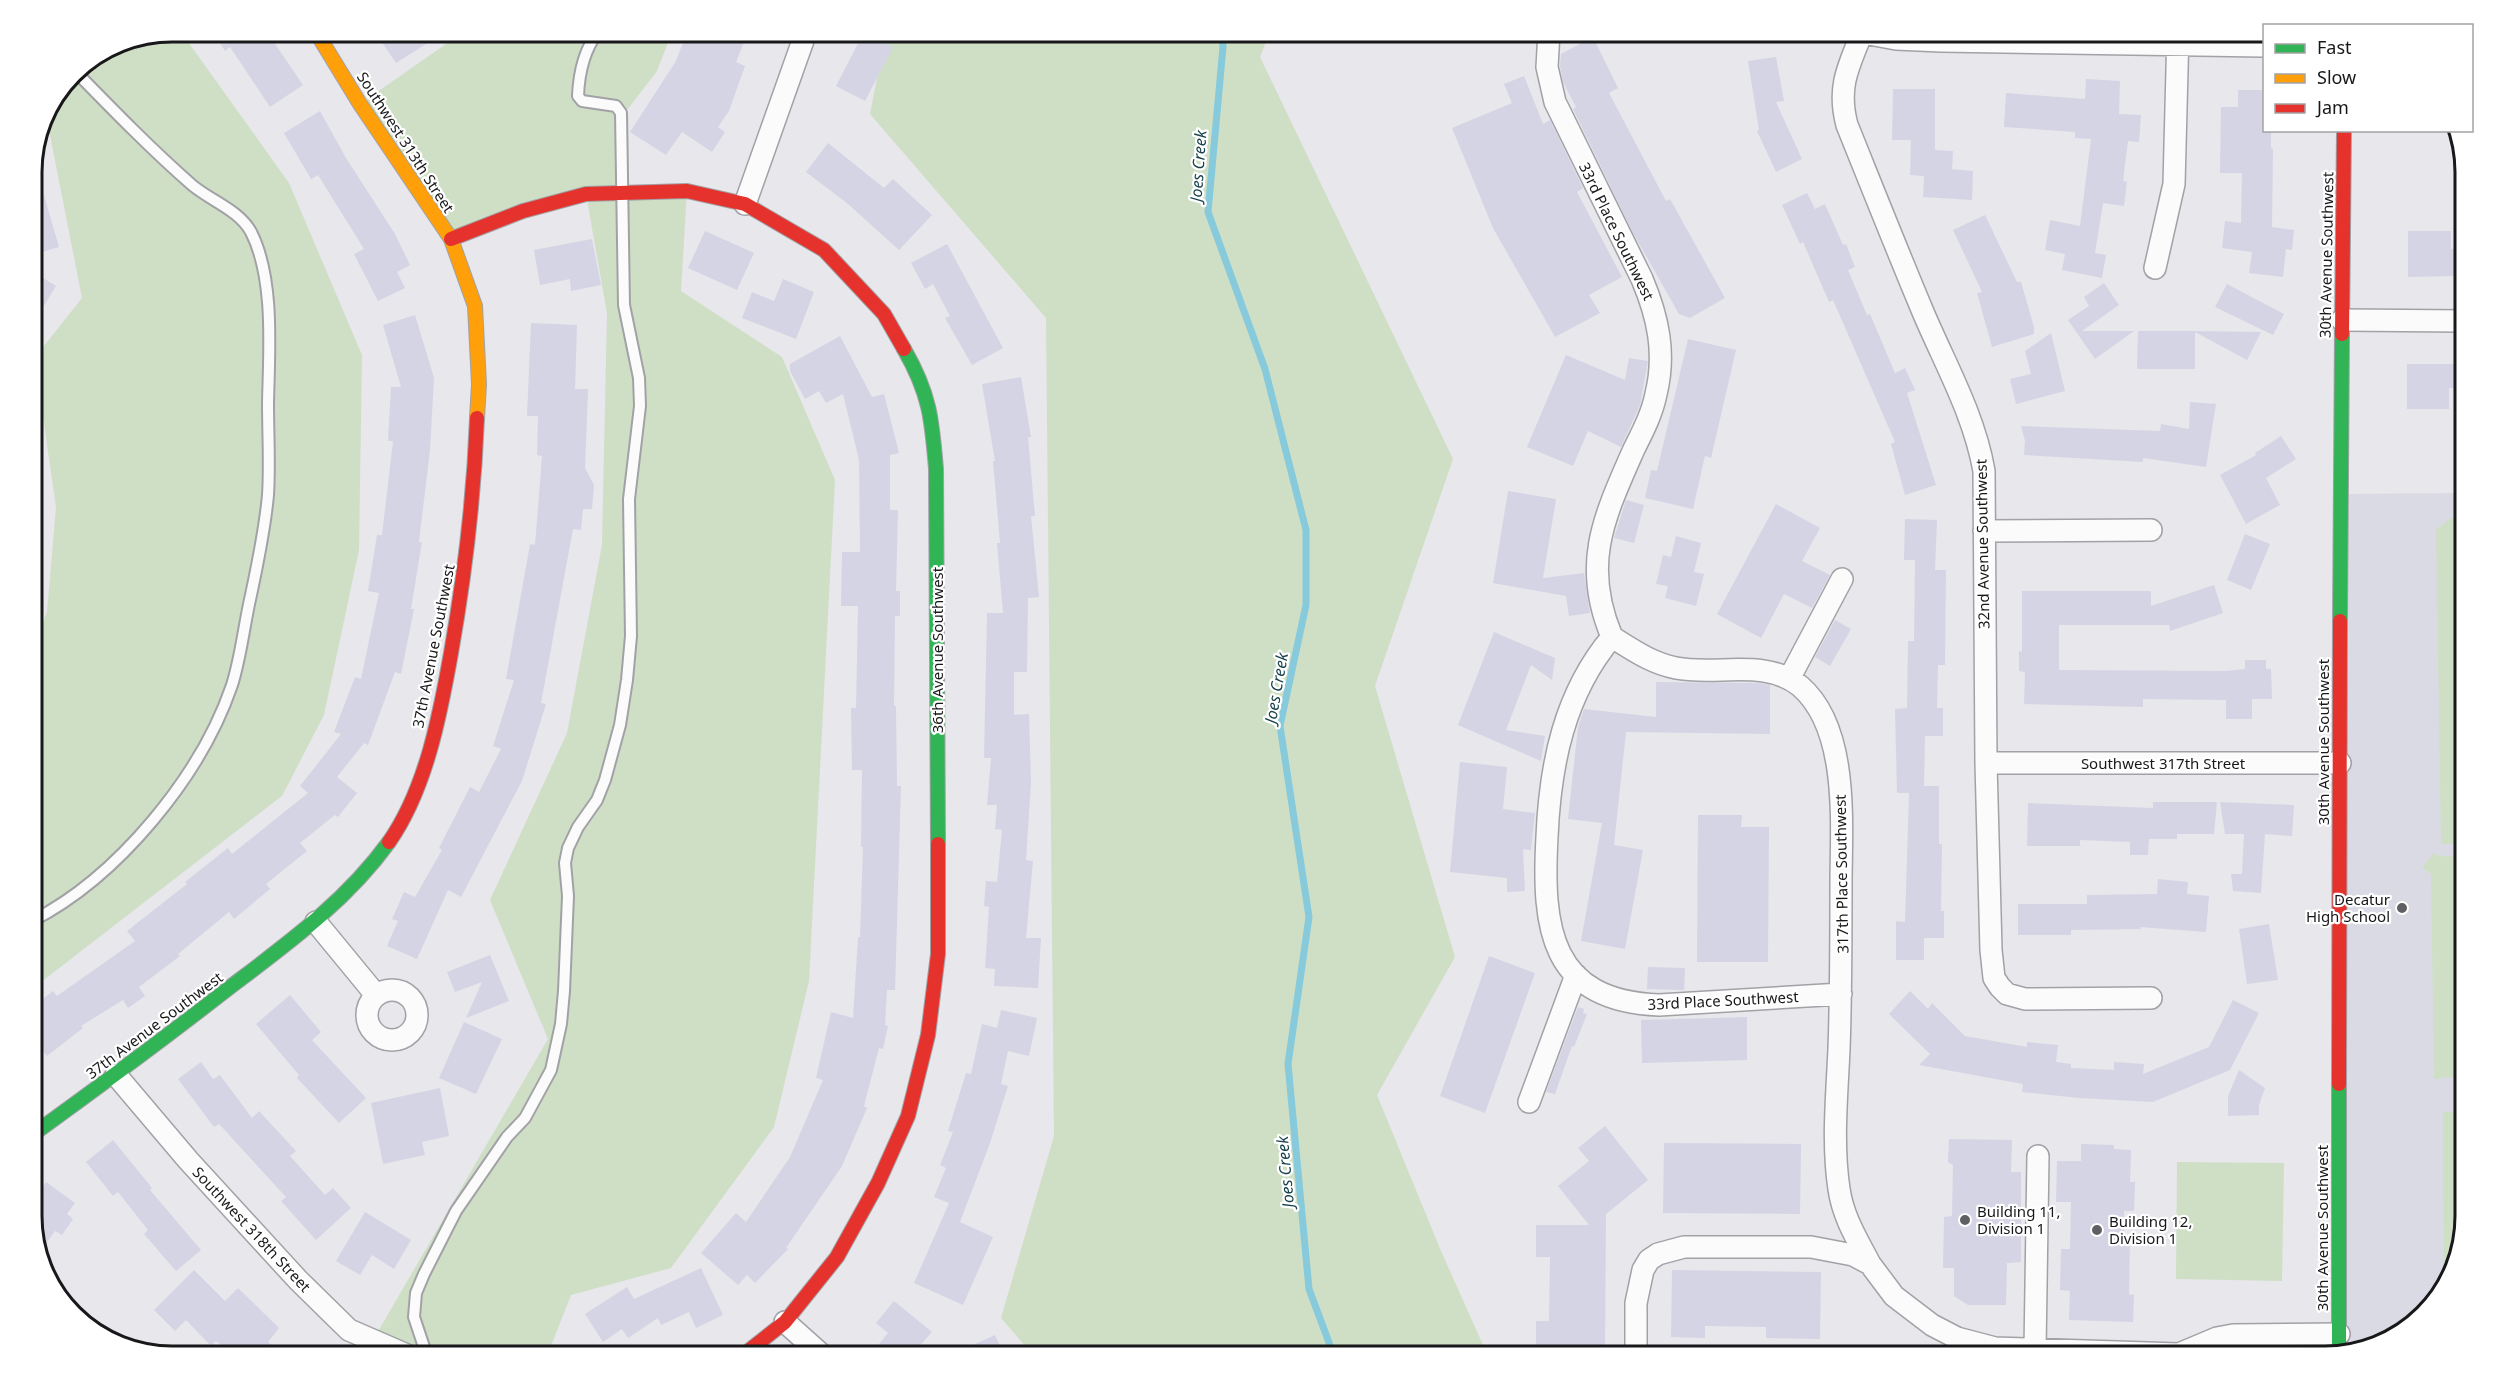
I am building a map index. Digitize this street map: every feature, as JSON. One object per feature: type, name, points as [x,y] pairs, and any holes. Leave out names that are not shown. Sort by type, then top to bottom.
[{"type":"street","name":"Southwest 313th Street","points":[[322,42],[360,104],[451,239]]},
{"type":"street","points":[[745,204],[802,42]]},
{"type":"street","name":"33rd Place Southwest","points":[[1548,42],[1547,67],[1555,102],[1653,304],[1660,334],[1661,364],[1656,396],[1649,418],[1610,504],[1598,551],[1597,590],[1612,637],[1588,669],[1574,698],[1562,731],[1551,778],[1545,876],[1547,914],[1555,945],[1576,975],[1607,997],[1625,1003],[1641,1005],[1842,994]]},
{"type":"street","name":"32nd Avenue Southwest","points":[[1857,42],[1842,85],[1842,105],[1847,125],[1971,420],[1979,446],[1983,471],[1986,763],[1990,936],[1994,978],[2007,993],[2025,999],[2151,998]]},
{"type":"street","points":[[2154,267],[2174,184],[2179,42]]},
{"type":"street","points":[[2216,42],[2263,46]]},
{"type":"street","name":"30th Avenue Southwest","points":[[2339,1343],[2344,132]]},
{"type":"street","name":"36th Avenue Southwest","points":[[451,239],[523,211],[586,194],[687,191],[745,204],[824,250],[884,314],[919,375],[931,413],[936,469],[938,954],[927,1035],[908,1116],[878,1183],[837,1257],[786,1322]]},
{"type":"street","name":"37th Avenue Southwest","points":[[42,1128],[116,1075],[316,922],[375,861],[397,831],[417,786],[440,717],[464,581],[474,495],[479,384],[475,306],[451,239]]},
{"type":"street","points":[[2342,320],[2455,321]]},
{"type":"street","points":[[1984,531],[2151,530]]},
{"type":"street","points":[[1789,679],[1842,579]]},
{"type":"street","name":"317th Place Southwest","points":[[1612,637],[1640,656],[1676,668],[1755,670],[1789,679],[1804,690],[1819,709],[1829,732],[1838,770],[1842,813],[1842,994],[1836,1164],[1844,1216],[1870,1264],[1894,1296],[1932,1325],[1958,1338],[1988,1346]]},
{"type":"street","name":"Southwest 317th Street","points":[[1986,763],[2340,763]]},
{"type":"street","points":[[316,922],[376,995]]},
{"type":"street","points":[[1529,1101],[1576,975]]},
{"type":"street","name":"Southwest 318th Street","points":[[116,1075],[195,1168],[306,1288],[349,1330],[386,1346]]},
{"type":"street","points":[[2035,1346],[2038,1156]]},
{"type":"street","points":[[1636,1346],[1636,1303],[1641,1277],[1646,1264],[1662,1251],[1678,1248],[1773,1247],[1835,1250],[1853,1255],[1870,1264]]},
{"type":"street","points":[[755,1346],[786,1322],[812,1346]]},
{"type":"street","points":[[2201,1346],[2217,1338],[2233,1335],[2339,1343]]},
{"type":"lane","points":[[424,1346],[414,1317],[416,1293],[424,1275],[456,1211],[507,1137],[525,1118],[551,1070],[561,1024],[565,981],[567,855],[578,827],[597,800],[605,780],[620,725],[631,642],[629,499],[640,406],[638,370],[624,305],[621,113],[616,106],[582,101],[578,96],[580,71],[591,42]]},
{"type":"lane","points":[[42,914],[88,883],[130,845],[175,793],[204,748],[232,683],[262,541],[269,484],[267,301],[261,263],[251,232],[239,218],[194,186],[172,166],[82,78]]},
{"type":"shaded area","name":"Decatur High School","points":[[2455,493],[2455,1216],[2451,1249],[2445,1266],[2438,1281],[2417,1308],[2390,1329],[2358,1342],[2339,1345],[2340,494]]},
{"type":"green space","points":[[188,42],[289,183],[362,355],[359,550],[324,715],[282,796],[42,981],[42,624],[47,612],[56,507],[42,415],[42,348],[82,298],[49,130],[52,122],[64,100],[80,80],[107,59],[139,46]]},
{"type":"green space","points":[[449,42],[668,42],[657,71],[624,114],[628,192],[687,191],[681,291],[782,357],[835,480],[809,981],[774,1127],[671,1268],[571,1295],[551,1346],[386,1346],[373,1340],[548,1039],[490,900],[567,733],[602,545],[607,313],[586,194],[451,239],[360,104]]},
{"type":"green space","points":[[884,42],[1266,42],[1260,57],[1453,459],[1375,686],[1455,957],[1377,1095],[1441,1251],[1484,1346],[1025,1346],[1001,1318],[1054,1136],[1046,318],[870,114]]},
{"type":"green space","points":[[2455,517],[2455,844],[2441,844],[2436,530]]},
{"type":"green space","points":[[2434,853],[2439,856],[2455,857],[2455,1076],[2434,1079],[2431,874],[2422,868]]},
{"type":"green space","points":[[2443,1112],[2455,1112],[2454,1233],[2444,1268]]},
{"type":"green space","points":[[2177,1162],[2284,1163],[2282,1281],[2176,1279]]},
{"type":"building","points":[[219,42],[274,42],[303,85],[270,107],[230,47],[225,51]]},
{"type":"building","points":[[382,42],[429,42],[396,63]]},
{"type":"building","points":[[683,42],[744,42],[736,62],[745,66],[729,111],[718,127],[725,132],[712,152],[682,132],[666,155],[630,132],[676,61]]},
{"type":"building","points":[[859,42],[883,42],[893,47],[865,101],[836,86]]},
{"type":"building","points":[[1584,42],[1595,42],[1618,88],[1609,93],[1666,201],[1670,199],[1725,298],[1690,318],[1679,314],[1633,233],[1573,109],[1576,107],[1563,82],[1560,66],[1561,54]]},
{"type":"building","points":[[1776,57],[1784,101],[1776,102],[1802,159],[1776,172],[1757,131],[1759,130],[1748,61]]},
{"type":"building","points":[[1524,76],[1543,124],[1550,120],[1583,188],[1577,192],[1622,277],[1589,295],[1600,313],[1555,337],[1493,228],[1452,128],[1512,103],[1504,84]]},
{"type":"building","points":[[2086,79],[2120,81],[2119,114],[2141,115],[2139,142],[2128,141],[2123,181],[2127,182],[2124,206],[2103,203],[2095,253],[2106,255],[2102,278],[2062,270],[2065,254],[2045,250],[2050,220],[2080,226],[2091,139],[2075,138],[2075,132],[2004,127],[2006,93],[2085,99]]},
{"type":"building","points":[[1893,89],[1935,89],[1935,150],[1953,151],[1952,169],[1973,171],[1972,200],[1923,197],[1924,176],[1910,175],[1911,140],[1892,140]]},
{"type":"building","points":[[2238,90],[2263,90],[2263,132],[2271,132],[2271,148],[2273,149],[2272,227],[2294,230],[2292,250],[2286,249],[2283,277],[2249,273],[2252,252],[2222,248],[2225,221],[2241,223],[2242,173],[2220,173],[2221,107],[2238,107]]},
{"type":"building","points":[[320,111],[346,158],[395,234],[410,265],[397,272],[405,288],[378,301],[354,254],[364,249],[318,175],[311,179],[284,133]]},
{"type":"building","points":[[828,143],[884,188],[893,179],[932,215],[899,250],[848,204],[806,172]]},
{"type":"building","points":[[42,188],[59,247],[42,252]]},
{"type":"building","points":[[1807,193],[1815,209],[1825,204],[1843,245],[1846,244],[1855,267],[1848,270],[1895,373],[1905,368],[1915,390],[1907,393],[1936,485],[1905,495],[1891,444],[1895,442],[1833,300],[1829,302],[1803,242],[1800,244],[1782,205]]},
{"type":"building","points":[[1985,215],[2017,282],[2021,282],[2034,327],[2034,334],[1992,347],[1977,293],[1982,292],[1953,230]]},
{"type":"building","points":[[705,231],[754,253],[737,290],[688,268]]},
{"type":"building","points":[[2408,231],[2451,231],[2451,249],[2455,249],[2455,276],[2408,277]]},
{"type":"building","points":[[592,239],[601,285],[571,291],[570,279],[540,285],[534,250]]},
{"type":"building","points":[[947,244],[1003,348],[972,365],[945,318],[950,316],[933,284],[925,289],[911,263]]},
{"type":"building","points":[[42,277],[56,286],[42,309]]},
{"type":"building","points":[[783,279],[814,292],[796,339],[742,318],[752,292],[774,301]]},
{"type":"building","points":[[2104,283],[2119,305],[2082,331],[2134,331],[2095,359],[2068,320],[2089,306],[2084,297]]},
{"type":"building","points":[[2227,284],[2284,314],[2273,335],[2215,307]]},
{"type":"building","points":[[415,315],[434,378],[430,450],[419,542],[422,542],[411,609],[414,609],[401,674],[395,672],[368,745],[364,743],[337,777],[357,793],[338,817],[335,815],[300,843],[307,851],[266,884],[270,889],[234,919],[229,912],[178,954],[180,956],[139,987],[145,996],[128,1008],[123,1000],[81,1026],[83,1028],[47,1056],[42,1050],[42,999],[53,991],[57,996],[135,941],[127,931],[228,848],[232,854],[308,793],[300,786],[341,734],[334,732],[355,677],[361,679],[379,593],[368,591],[377,535],[382,535],[393,441],[388,441],[391,387],[401,387],[383,325]]},
{"type":"building","points":[[531,323],[577,325],[575,389],[588,389],[585,468],[594,485],[592,509],[583,509],[581,530],[573,529],[541,703],[546,704],[522,781],[461,897],[448,890],[417,959],[387,946],[398,921],[392,919],[404,892],[415,897],[442,850],[439,848],[470,787],[479,792],[501,749],[493,746],[514,680],[506,679],[530,544],[535,545],[542,456],[537,455],[538,416],[527,416]]},
{"type":"building","points":[[2138,331],[2261,332],[2247,360],[2195,332],[2195,369],[2137,369]]},
{"type":"building","points":[[2051,333],[2065,391],[2016,404],[2010,379],[2031,374],[2025,351]]},
{"type":"building","points":[[840,336],[872,397],[884,394],[899,453],[890,455],[890,510],[898,510],[896,591],[900,591],[900,616],[895,616],[894,706],[896,706],[897,786],[901,786],[895,990],[887,990],[885,1025],[888,1026],[883,1049],[879,1048],[864,1106],[867,1108],[842,1166],[786,1248],[788,1249],[755,1283],[747,1275],[738,1285],[701,1253],[736,1213],[746,1222],[790,1157],[823,1080],[816,1078],[831,1012],[853,1018],[858,937],[860,937],[863,847],[861,847],[862,770],[852,770],[851,708],[856,708],[858,606],[841,606],[842,552],[860,552],[859,460],[843,394],[826,403],[819,391],[805,399],[790,371],[790,364]]},
{"type":"building","points":[[1688,339],[1736,350],[1711,458],[1705,456],[1693,509],[1645,498],[1651,470],[1657,471]]},
{"type":"building","points":[[1566,355],[1625,380],[1629,358],[1648,361],[1640,405],[1621,447],[1588,431],[1573,466],[1527,447]]},
{"type":"building","points":[[2407,364],[2455,364],[2455,388],[2449,388],[2449,409],[2407,409]]},
{"type":"building","points":[[1021,377],[1031,437],[1028,437],[1035,516],[1031,516],[1039,597],[1028,598],[1027,672],[1014,672],[1014,715],[1029,714],[1031,783],[1026,860],[1033,861],[1026,938],[1041,938],[1038,988],[994,986],[995,969],[985,968],[989,907],[984,906],[986,881],[997,882],[1002,830],[995,829],[997,805],[987,805],[991,758],[984,758],[987,613],[1003,613],[997,543],[1000,543],[993,461],[995,461],[982,384]]},
{"type":"building","points":[[2190,402],[2216,404],[2206,467],[2143,458],[2143,462],[2024,455],[2025,441],[2021,426],[2160,431],[2161,424],[2189,429]]},
{"type":"building","points":[[2281,436],[2296,459],[2266,478],[2280,505],[2246,524],[2220,475],[2256,455],[2255,453]]},
{"type":"building","points":[[1508,491],[1556,499],[1543,578],[1584,573],[1590,613],[1569,616],[1566,596],[1493,583]]},
{"type":"building","points":[[1626,500],[1644,505],[1634,543],[1614,538]]},
{"type":"building","points":[[1776,504],[1820,528],[1802,561],[1830,575],[1812,608],[1784,594],[1761,638],[1717,614]]},
{"type":"building","points":[[1905,519],[1937,520],[1935,570],[1946,570],[1945,665],[1938,665],[1937,708],[1943,708],[1943,736],[1925,736],[1924,786],[1939,786],[1939,844],[1942,844],[1941,911],[1944,911],[1944,938],[1924,938],[1924,960],[1896,960],[1896,921],[1905,922],[1909,793],[1897,793],[1895,709],[1907,708],[1908,641],[1914,641],[1915,560],[1904,560]]},
{"type":"building","points":[[2245,534],[2270,544],[2251,590],[2227,580]]},
{"type":"building","points":[[1676,536],[1701,543],[1694,572],[1704,574],[1696,606],[1665,598],[1668,586],[1656,584],[1663,555],[1671,557]]},
{"type":"building","points":[[2214,585],[2223,613],[2170,631],[2169,625],[2059,625],[2059,670],[2225,671],[2245,669],[2245,660],[2266,660],[2266,669],[2271,669],[2272,699],[2252,699],[2252,719],[2226,719],[2226,700],[2143,699],[2143,707],[2024,704],[2025,672],[2019,671],[2019,651],[2022,652],[2022,591],[2151,591],[2151,606]]},
{"type":"building","points":[[1835,620],[1851,629],[1830,666],[1815,657]]},
{"type":"building","points":[[1494,632],[1555,658],[1552,680],[1531,665],[1506,730],[1545,736],[1541,761],[1458,725]]},
{"type":"building","points":[[1656,682],[1770,685],[1770,734],[1626,732],[1614,845],[1643,850],[1625,949],[1581,941],[1602,823],[1568,819],[1578,727],[1584,709],[1656,717]]},
{"type":"building","points":[[1460,762],[1507,767],[1503,809],[1535,813],[1531,850],[1523,849],[1525,891],[1507,892],[1507,878],[1450,872]]},
{"type":"building","points":[[2153,802],[2217,802],[2214,834],[2177,834],[2177,839],[2149,839],[2148,855],[2130,855],[2130,842],[2080,840],[2080,846],[2027,846],[2028,803],[2153,808]]},
{"type":"building","points":[[2220,802],[2294,805],[2292,836],[2265,834],[2261,893],[2233,891],[2231,874],[2242,874],[2244,834],[2225,834]]},
{"type":"building","points":[[1698,815],[1742,815],[1741,827],[1769,827],[1768,962],[1697,962]]},
{"type":"building","points":[[2158,879],[2188,882],[2187,894],[2209,896],[2206,932],[2140,927],[2141,929],[2071,930],[2071,935],[2018,935],[2018,904],[2087,904],[2087,895],[2157,894]]},
{"type":"building","points":[[2269,924],[2278,980],[2247,984],[2239,929]]},
{"type":"building","points":[[490,955],[509,1001],[466,1018],[482,982],[455,992],[447,972]]},
{"type":"building","points":[[1489,956],[1535,973],[1485,1113],[1440,1096]]},
{"type":"building","points":[[1648,967],[1685,968],[1684,990],[1647,989]]},
{"type":"building","points":[[1910,991],[1928,1009],[1932,1003],[1965,1036],[2027,1047],[2027,1042],[2058,1045],[2056,1062],[2071,1064],[2071,1068],[2114,1070],[2114,1062],[2144,1064],[2143,1074],[2209,1047],[2233,1000],[2259,1013],[2230,1070],[2153,1102],[2079,1098],[2022,1092],[2023,1084],[1919,1065],[1930,1054],[1889,1014]]},
{"type":"building","points":[[290,995],[321,1032],[312,1040],[366,1098],[339,1123],[297,1078],[299,1075],[256,1024]]},
{"type":"building","points":[[1578,1007],[1584,1009],[1583,1013],[1587,1014],[1574,1047],[1572,1046],[1555,1094],[1546,1092]]},
{"type":"building","points":[[1001,1010],[1037,1018],[1029,1056],[1008,1051],[1001,1084],[1008,1086],[990,1143],[960,1222],[993,1237],[963,1305],[914,1283],[949,1203],[934,1197],[946,1168],[940,1165],[953,1132],[948,1131],[966,1073],[971,1074],[982,1024],[997,1028]]},
{"type":"building","points":[[1747,1017],[1747,1060],[1642,1063],[1641,1020]]},
{"type":"building","points":[[464,1022],[502,1039],[476,1094],[439,1078]]},
{"type":"building","points":[[201,1062],[213,1079],[220,1075],[252,1118],[259,1111],[296,1151],[290,1156],[325,1195],[333,1188],[351,1208],[316,1240],[281,1201],[286,1197],[219,1124],[214,1127],[178,1079]]},
{"type":"building","points":[[2239,1070],[2265,1088],[2259,1105],[2259,1115],[2228,1116],[2228,1096]]},
{"type":"building","points":[[440,1088],[449,1136],[422,1142],[425,1155],[383,1164],[371,1103]]},
{"type":"building","points":[[1605,1126],[1648,1180],[1606,1214],[1605,1346],[1536,1346],[1536,1321],[1549,1321],[1550,1257],[1536,1257],[1536,1225],[1589,1225],[1558,1186],[1589,1161],[1578,1148]]},
{"type":"building","name":"Building 11, Division 1","points":[[1949,1139],[2012,1140],[2011,1172],[2021,1172],[2021,1262],[2007,1263],[2006,1305],[1968,1305],[1954,1296],[1954,1268],[1943,1268],[1944,1217],[1952,1216],[1953,1165],[1948,1162]]},
{"type":"building","points":[[113,1140],[152,1188],[150,1190],[201,1250],[176,1271],[144,1234],[148,1230],[118,1192],[113,1196],[86,1162]]},
{"type":"building","points":[[1664,1143],[1801,1144],[1800,1214],[1663,1213]]},
{"type":"building","name":"Building 12, Division 1","points":[[2081,1144],[2114,1145],[2114,1149],[2131,1150],[2130,1182],[2135,1182],[2134,1211],[2124,1211],[2124,1243],[2130,1243],[2129,1294],[2134,1295],[2133,1322],[2069,1320],[2070,1291],[2060,1290],[2061,1249],[2070,1249],[2071,1202],[2056,1202],[2057,1161],[2081,1161]]},
{"type":"building","points":[[46,1182],[75,1203],[67,1214],[73,1219],[62,1235],[55,1231],[45,1245],[42,1224],[42,1188]]},
{"type":"building","points":[[365,1212],[411,1240],[394,1269],[372,1255],[360,1275],[336,1261]]},
{"type":"building","points":[[701,1268],[723,1315],[696,1328],[689,1312],[661,1325],[658,1318],[628,1338],[622,1329],[603,1342],[585,1314],[627,1287],[634,1299]]},
{"type":"building","points":[[194,1270],[225,1301],[238,1288],[279,1328],[268,1342],[273,1346],[223,1346],[216,1341],[211,1346],[186,1320],[175,1331],[154,1310]]},
{"type":"building","points":[[1672,1270],[1821,1272],[1820,1339],[1766,1338],[1766,1327],[1705,1326],[1705,1338],[1671,1337]]},
{"type":"building","points":[[894,1301],[932,1332],[920,1346],[882,1346],[879,1344],[888,1333],[876,1323]]},
{"type":"building","points":[[995,1335],[1000,1346],[971,1346]]},
{"type":"waterway","name":"Joes Creek","points":[[1223,42],[1208,212],[1265,369],[1306,530],[1306,605],[1280,726],[1309,917],[1288,1064],[1309,1289],[1330,1346]]},
{"type":"traffic: fast","points":[[2340,621],[2342,334]]},
{"type":"traffic: fast","points":[[904,349],[913,365],[928,407],[936,469],[938,844]]},
{"type":"traffic: fast","points":[[42,1128],[153,1046],[313,922],[353,885],[389,842]]},
{"type":"traffic: fast","points":[[2339,1084],[2339,1345]]},
{"type":"traffic: slow","points":[[322,42],[360,104],[451,239],[475,306],[479,384],[477,418]]},
{"type":"traffic: jam","points":[[2342,334],[2344,132]]},
{"type":"traffic: jam","points":[[451,239],[523,211],[586,194],[687,191],[745,204],[824,250],[884,314],[904,349]]},
{"type":"traffic: jam","points":[[389,842],[413,799],[430,751],[442,701],[465,565],[474,477],[477,418]]},
{"type":"traffic: jam","points":[[2339,1084],[2340,621]]},
{"type":"traffic: jam","points":[[755,1346],[785,1322],[837,1257],[878,1183],[908,1116],[928,1035],[938,954],[938,844]]},
{"type":"place","name":"Decatur High School","points":[[2402,908]]},
{"type":"place","name":"Building 11, Division 1","points":[[1965,1220]]},
{"type":"place","name":"Building 12, Division 1","points":[[2097,1230]]}]
